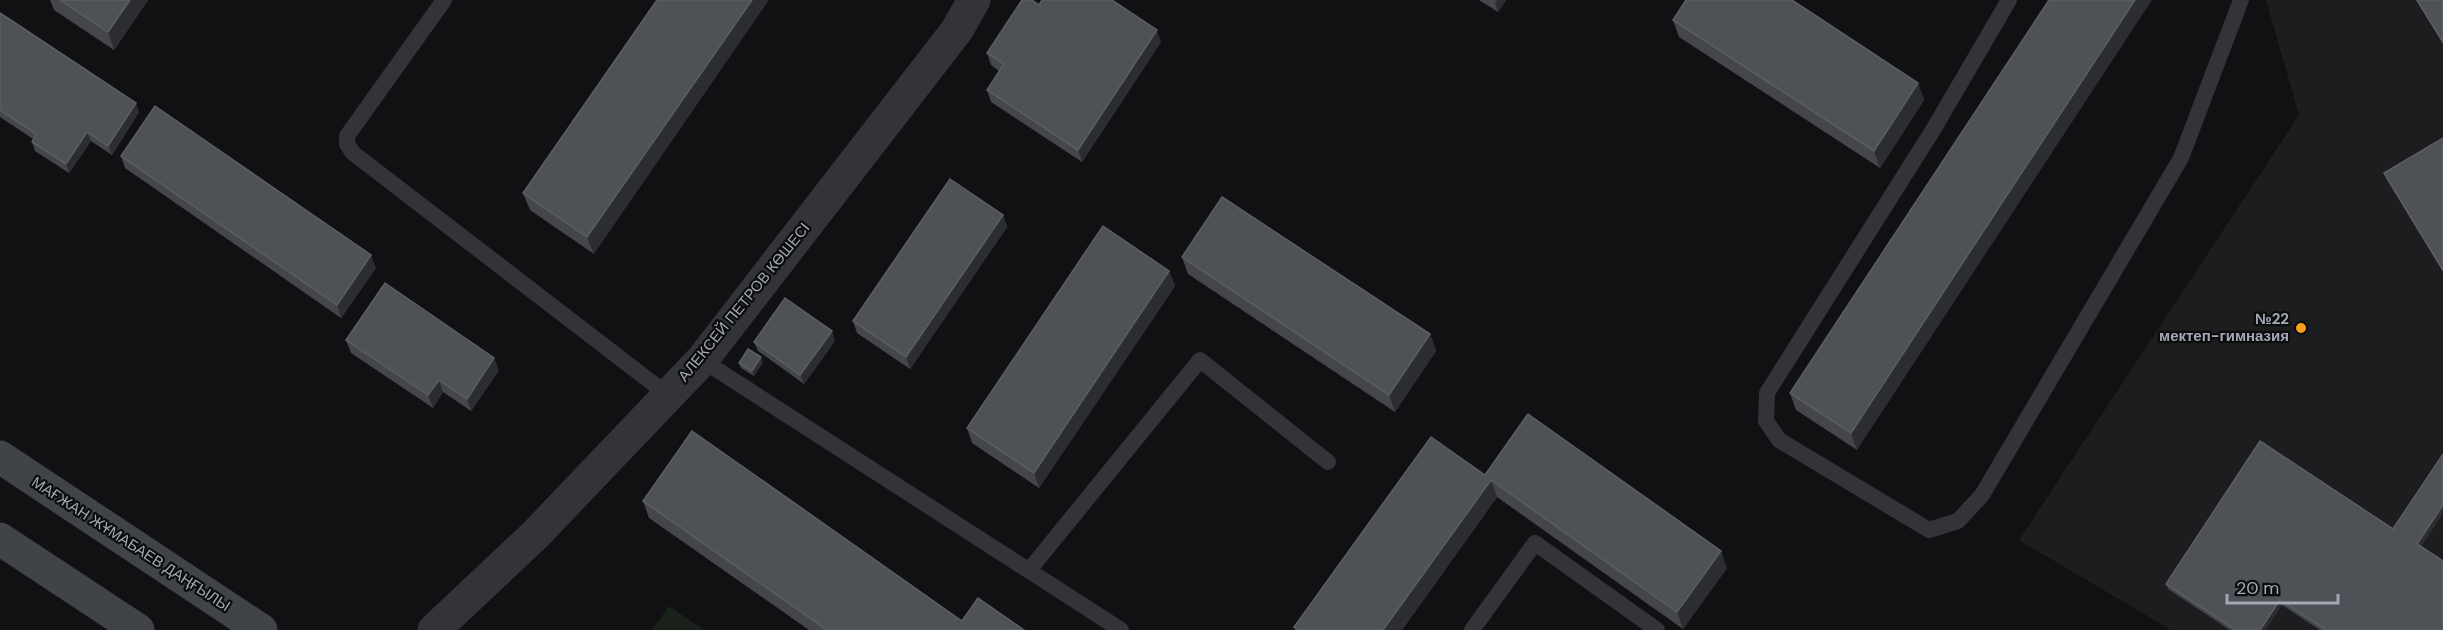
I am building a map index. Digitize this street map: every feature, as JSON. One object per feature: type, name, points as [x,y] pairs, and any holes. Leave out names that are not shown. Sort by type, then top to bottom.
[{"type":"main road","name":"МАҒЖАН ЖҰМАБАЕВ ДАҢҒЫЛЫ","points":[[0,457],[261,630]]},
{"type":"main road","points":[[0,539],[138,630]]},
{"type":"street","name":"АЛЕКСЕЙ ПЕТРОВ КӨШЕСІ","points":[[434,630],[535,535],[702,360],[957,30],[974,0]]},
{"type":"lane","points":[[444,0],[347,136],[347,144],[353,153],[668,395]]},
{"type":"lane","points":[[2009,0],[1934,130],[1767,393],[1766,421],[1779,440],[1929,530],[1958,521],[1982,495],[2181,158],[2241,0]]},
{"type":"lane","points":[[702,360],[1030,569],[1121,630]]},
{"type":"lane","points":[[1030,569],[1200,360],[1328,462]]},
{"type":"lane","points":[[1472,630],[1535,543],[1648,627]]},
{"type":"shaded area","name":"№22 мектеп-гимназия","points":[[2266,0],[2443,0],[2443,630],[2171,630],[2019,540],[2299,115]]},
{"type":"shaded area","points":[[669,606],[704,630],[652,630]]},
{"type":"building","points":[[60,0],[130,0],[108,32]]},
{"type":"building","points":[[657,0],[752,0],[587,237],[523,193]]},
{"type":"building","points":[[1022,0],[1032,0],[1039,5],[1042,0],[1112,0],[1157,30],[1078,150],[987,90],[1004,64],[987,53]]},
{"type":"building","points":[[1686,0],[1792,0],[1918,83],[1874,151],[1673,20]]},
{"type":"building","points":[[2049,0],[2135,0],[1851,433],[1790,393]]},
{"type":"building","points":[[2417,0],[2443,0],[2443,42]]},
{"type":"building","points":[[0,13],[136,103],[108,146],[87,132],[66,164],[32,142],[36,134],[0,110]]},
{"type":"building","points":[[155,106],[371,255],[337,305],[121,156]]},
{"type":"building","points":[[2443,138],[2443,270],[2384,173]]},
{"type":"building","points":[[950,179],[1003,215],[906,357],[853,321]]},
{"type":"building","points":[[1222,197],[1430,334],[1389,395],[1182,257]]},
{"type":"building","points":[[1103,226],[1169,271],[1034,473],[967,428]]},
{"type":"building","points":[[385,283],[494,358],[467,399],[439,380],[428,395],[346,340]]},
{"type":"building","points":[[785,298],[832,331],[800,375],[754,342]]},
{"type":"building","points":[[748,349],[761,357],[752,371],[739,363]]},
{"type":"building","points":[[1528,414],[1721,551],[1677,612],[1491,480],[1383,630],[1298,630],[1294,627],[1431,437],[1485,475]]},
{"type":"building","points":[[692,431],[962,621],[978,598],[1024,630],[827,630],[643,501]]},
{"type":"building","points":[[2260,441],[2393,529],[2443,454],[2443,505],[2417,544],[2443,561],[2443,630],[2326,630],[2280,600],[2260,630],[2236,630],[2166,584]]},
{"type":"place","name":"№22 мектеп-гимназия","points":[[2301,328]]}]
